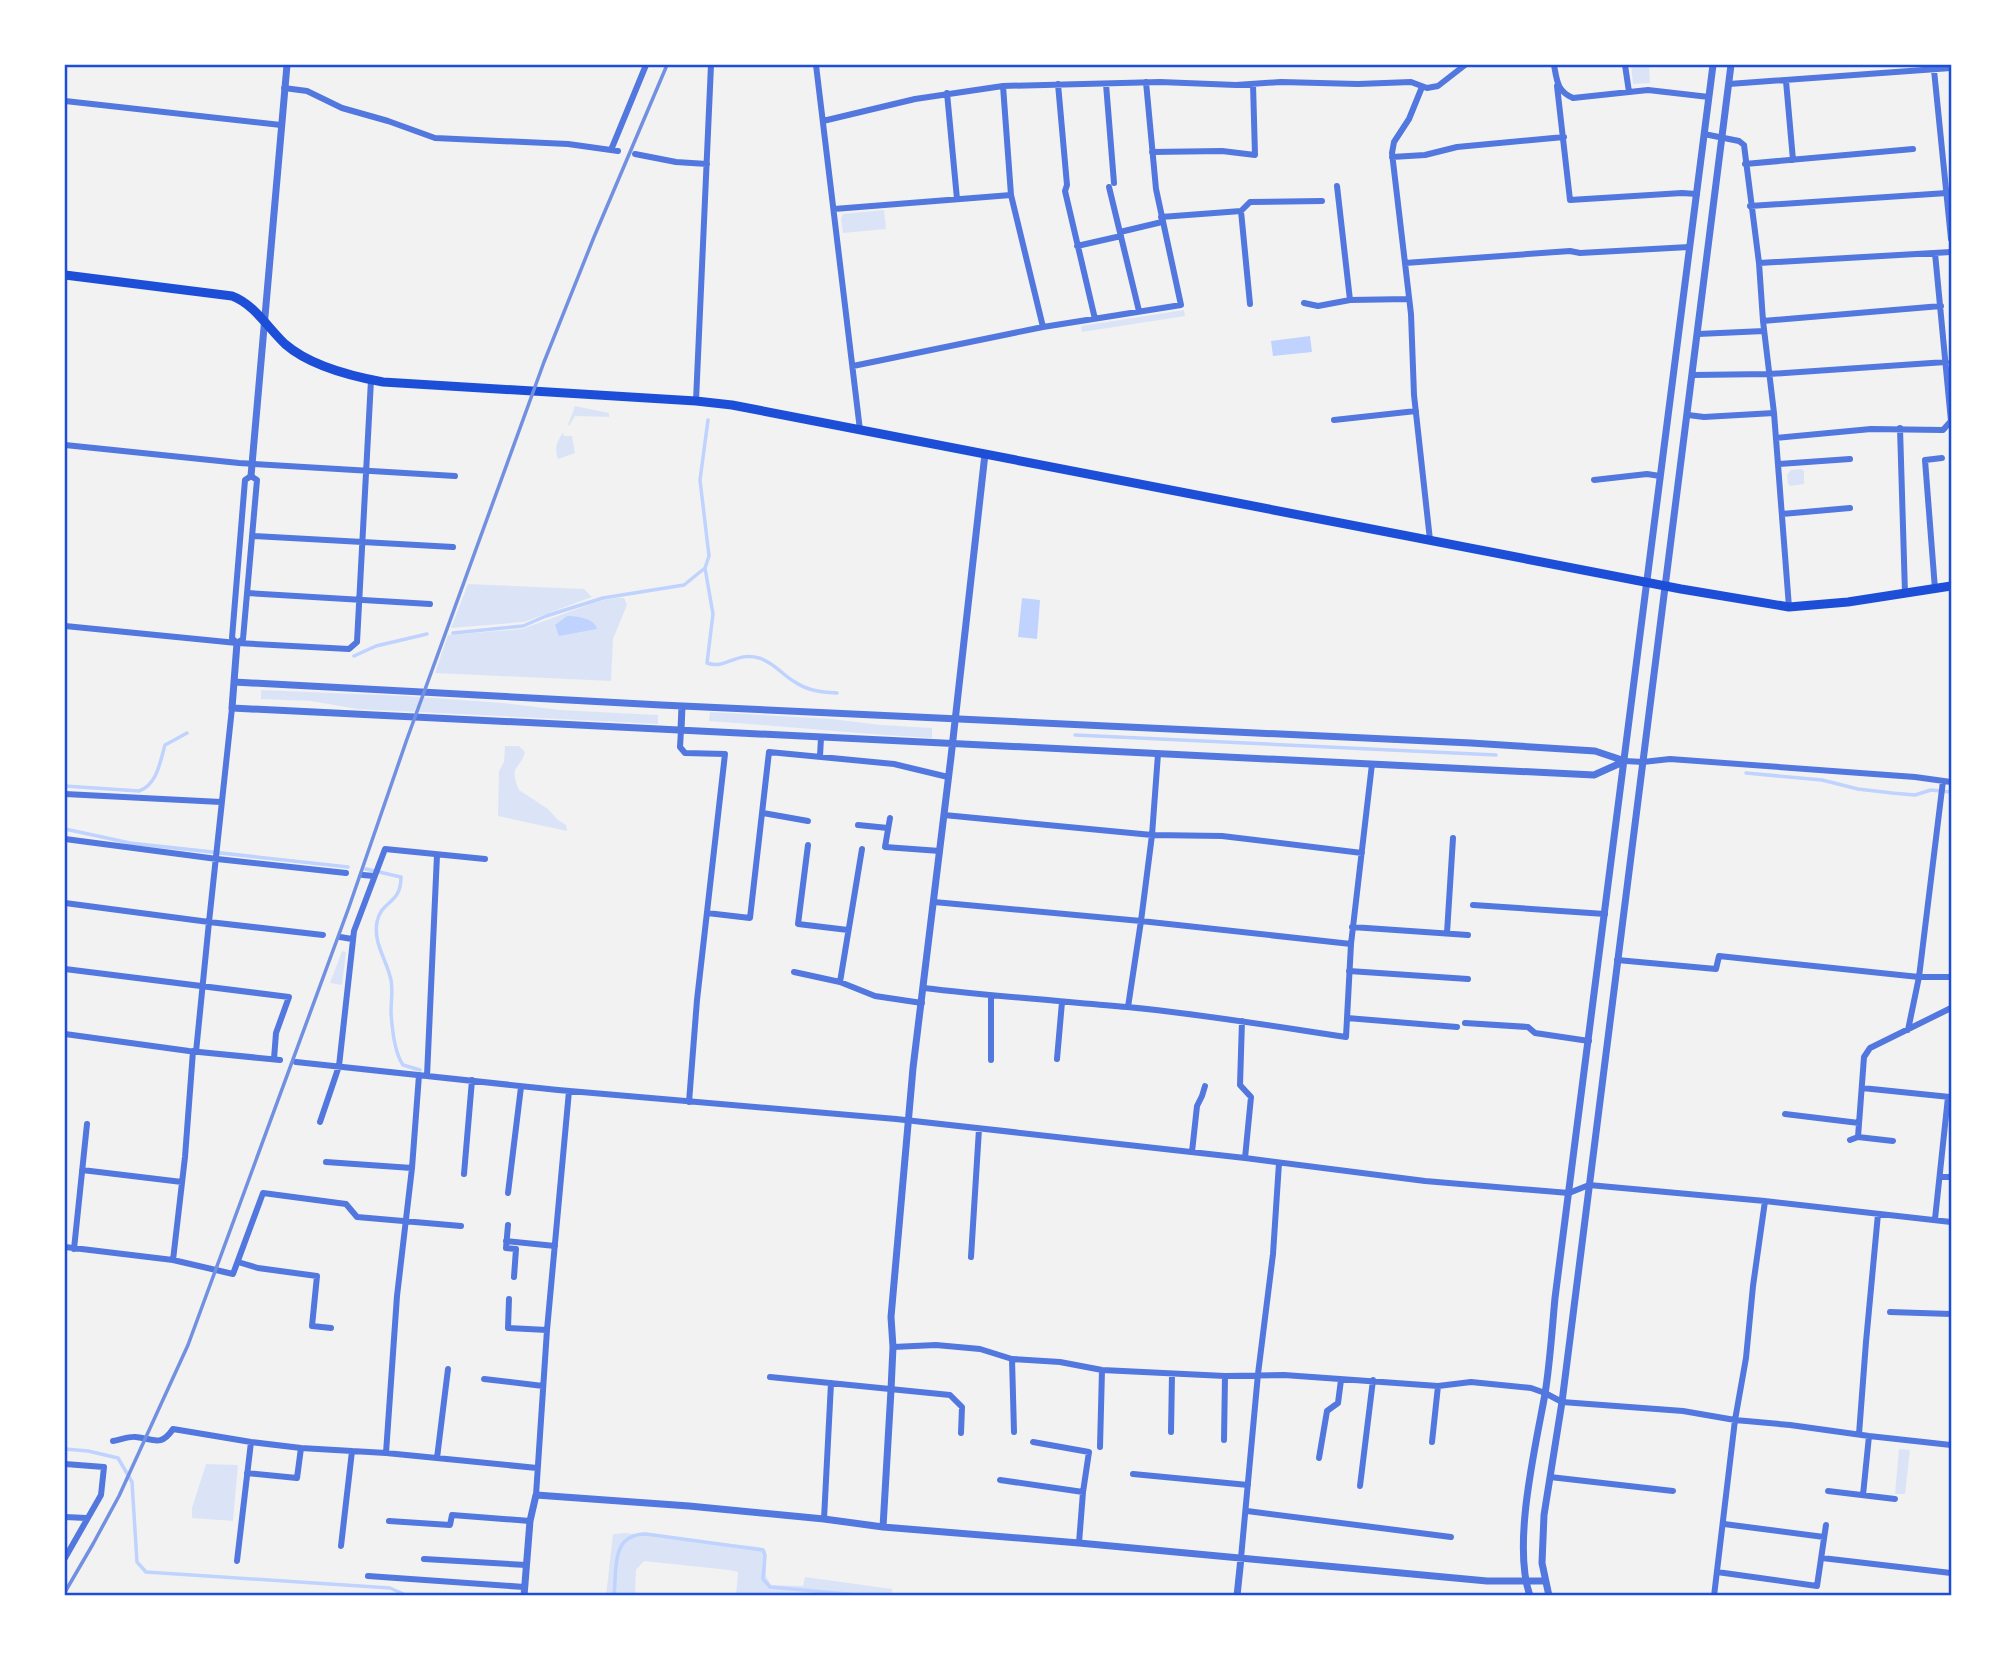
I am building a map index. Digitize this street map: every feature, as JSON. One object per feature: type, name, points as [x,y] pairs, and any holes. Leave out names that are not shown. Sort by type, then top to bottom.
[{"type":"main road","points":[[65,275],[226,294],[238,298],[287,346],[335,370],[371,380],[732,405],[1665,586],[1789,607],[1848,602],[1951,586]]},
{"type":"street","points":[[251,476],[287,65]]},
{"type":"street","points":[[284,89],[307,91],[342,108],[435,138],[568,144],[614,150],[646,65]]},
{"type":"street","points":[[696,401],[711,65]]},
{"type":"street","points":[[816,65],[860,430]]},
{"type":"street","points":[[823,121],[915,99],[1003,86],[1146,82],[1411,82],[1427,88],[1438,86],[1465,65]]},
{"type":"street","points":[[1554,65],[1570,200],[1682,192],[1697,194]]},
{"type":"street","points":[[1625,65],[1629,92]]},
{"type":"street","points":[[1531,1596],[1526,1581],[1524,1549],[1531,1477],[1545,1392],[1713,65]]},
{"type":"street","points":[[1549,1596],[1542,1563],[1544,1515],[1562,1402],[1731,65]]},
{"type":"street","points":[[1729,85],[1951,68]]},
{"type":"street","points":[[1934,70],[1951,239]]},
{"type":"street","points":[[1786,81],[1793,160]]},
{"type":"street","points":[[853,366],[1043,327],[1181,305],[1162,220],[1152,152],[1146,82]]},
{"type":"street","points":[[1058,84],[1067,185],[1065,191],[1095,319]]},
{"type":"street","points":[[1106,84],[1112,185],[1120,234],[1139,311]]},
{"type":"street","points":[[1152,152],[1222,151],[1255,155],[1252,84]]},
{"type":"street","points":[[1003,86],[1011,195],[1043,327]]},
{"type":"street","points":[[1557,86],[1566,95],[1580,99],[1655,90],[1709,97]]},
{"type":"street","points":[[1422,87],[1409,119],[1394,142],[1392,158],[1405,263],[1416,411],[1430,540]]},
{"type":"street","points":[[947,93],[957,199]]},
{"type":"street","points":[[65,101],[281,125]]},
{"type":"street","points":[[1704,134],[1723,136],[1744,145],[1779,464],[1789,607]]},
{"type":"street","points":[[1392,158],[1425,155],[1457,147],[1564,137]]},
{"type":"street","points":[[1745,164],[1913,149]]},
{"type":"street","points":[[635,154],[676,162],[707,164]]},
{"type":"street","points":[[1337,186],[1350,300]]},
{"type":"street","points":[[1750,206],[1947,193]]},
{"type":"street","points":[[834,209],[1011,195]]},
{"type":"street","points":[[1077,246],[1162,220],[1241,211],[1250,202],[1322,201]]},
{"type":"street","points":[[1241,211],[1250,304]]},
{"type":"street","points":[[1405,263],[1570,251],[1580,253],[1689,247]]},
{"type":"street","points":[[1759,263],[1951,251]]},
{"type":"street","points":[[1776,438],[1900,428],[1943,429],[1951,421],[1935,253]]},
{"type":"street","points":[[1304,303],[1318,306],[1350,300],[1408,299]]},
{"type":"street","points":[[1763,321],[1941,306]]},
{"type":"street","points":[[1698,334],[1764,331]]},
{"type":"street","points":[[1693,375],[1769,374],[1946,362]]},
{"type":"street","points":[[65,626],[237,643],[349,649],[357,642],[371,380]]},
{"type":"street","points":[[1334,420],[1416,411]]},
{"type":"street","points":[[1688,415],[1704,417],[1774,413]]},
{"type":"street","points":[[1900,428],[1905,593]]},
{"type":"street","points":[[65,445],[252,464],[455,476]]},
{"type":"street","points":[[883,1527],[893,1347],[891,1317],[907,1121],[985,454]]},
{"type":"street","points":[[1935,589],[1926,460],[1942,458]]},
{"type":"street","points":[[1779,464],[1850,459]]},
{"type":"street","points":[[1594,480],[1647,474],[1660,476]]},
{"type":"street","points":[[237,643],[243,639],[257,480],[251,476]]},
{"type":"street","points":[[173,1260],[232,708],[237,643],[232,638],[245,480],[251,476]]},
{"type":"street","points":[[1782,514],[1850,508]]},
{"type":"street","points":[[252,536],[453,547]]},
{"type":"street","points":[[247,593],[430,604]]},
{"type":"street","points":[[234,682],[1595,751],[1625,761],[1670,759],[1951,782]]},
{"type":"street","points":[[682,706],[680,747],[685,753],[725,754],[697,1000],[689,1102]]},
{"type":"street","points":[[232,708],[1594,775],[1625,761]]},
{"type":"street","points":[[820,756],[821,737]]},
{"type":"street","points":[[707,913],[750,918],[769,752],[894,764],[948,777]]},
{"type":"street","points":[[1128,1007],[1152,835],[1158,754]]},
{"type":"street","points":[[924,988],[1128,1007],[1346,1037],[1352,927],[1373,764]]},
{"type":"street","points":[[1908,1030],[1919,977],[1942,783]]},
{"type":"street","points":[[65,794],[221,803]]},
{"type":"street","points":[[763,813],[807,821]]},
{"type":"street","points":[[944,815],[1152,835],[1222,836],[1362,853]]},
{"type":"street","points":[[890,818],[885,846],[940,851]]},
{"type":"street","points":[[858,825],[888,828]]},
{"type":"street","points":[[1447,933],[1453,838]]},
{"type":"street","points":[[65,839],[345,873]]},
{"type":"street","points":[[808,845],[798,924],[848,930]]},
{"type":"street","points":[[320,1122],[339,1066],[352,939],[385,849],[485,859]]},
{"type":"street","points":[[840,982],[862,849]]},
{"type":"street","points":[[386,1453],[397,1296],[423,1076],[437,855]]},
{"type":"street","points":[[363,875],[375,872]]},
{"type":"street","points":[[934,902],[1351,944]]},
{"type":"street","points":[[65,903],[323,935]]},
{"type":"street","points":[[1473,905],[1605,914]]},
{"type":"street","points":[[1352,927],[1468,935]]},
{"type":"street","points":[[340,937],[352,939]]},
{"type":"street","points":[[1617,960],[1716,969],[1718,956],[1919,977],[1951,977]]},
{"type":"street","points":[[65,969],[289,997],[276,1033],[277,1060],[65,1034]]},
{"type":"street","points":[[1349,971],[1468,979]]},
{"type":"street","points":[[794,972],[840,982],[875,996],[922,1003]]},
{"type":"street","points":[[991,996],[992,1060]]},
{"type":"street","points":[[1057,1059],[1062,1002]]},
{"type":"street","points":[[1858,1137],[1864,1057],[1870,1048],[1951,1007]]},
{"type":"street","points":[[1347,1018],[1457,1027]]},
{"type":"street","points":[[1242,1021],[1241,1085],[1251,1097],[1245,1158]]},
{"type":"street","points":[[1465,1023],[1528,1027],[1535,1033],[1589,1041]]},
{"type":"street","points":[[296,1062],[521,1087],[907,1121],[1245,1158],[1425,1181],[1569,1193],[1589,1185],[1951,1222]]},
{"type":"street","points":[[464,1174],[472,1080]]},
{"type":"street","points":[[1192,1152],[1197,1106],[1205,1086]]},
{"type":"street","points":[[508,1194],[521,1087]]},
{"type":"street","points":[[1862,1088],[1950,1097],[1935,1219]]},
{"type":"street","points":[[524,1596],[530,1521],[536,1494],[547,1330],[569,1091]]},
{"type":"street","points":[[1785,1114],[1859,1123]]},
{"type":"street","points":[[74,1249],[87,1124]]},
{"type":"street","points":[[971,1257],[979,1129]]},
{"type":"street","points":[[1850,1140],[1858,1137],[1893,1141]]},
{"type":"street","points":[[326,1162],[412,1168]]},
{"type":"street","points":[[1237,1596],[1258,1374],[1273,1255],[1279,1163]]},
{"type":"street","points":[[82,1170],[182,1182]]},
{"type":"street","points":[[1941,1177],[1951,1177]]},
{"type":"street","points":[[65,1248],[173,1260],[233,1275],[263,1192],[346,1204],[357,1217],[461,1226]]},
{"type":"street","points":[[1714,1596],[1765,1201]]},
{"type":"street","points":[[1859,1434],[1878,1214]]},
{"type":"street","points":[[508,1225],[506,1248],[516,1249],[514,1277]]},
{"type":"street","points":[[506,1241],[555,1246]]},
{"type":"street","points":[[238,1262],[258,1268],[317,1276],[312,1326],[331,1328]]},
{"type":"street","points":[[509,1299],[508,1328],[547,1330]]},
{"type":"street","points":[[1890,1312],[1951,1314]]},
{"type":"street","points":[[893,1347],[936,1345],[980,1349],[1012,1359],[1060,1362],[1102,1370],[1225,1376],[1258,1374],[1438,1386],[1471,1382],[1531,1388],[1545,1392],[1562,1402],[1683,1411],[1735,1420],[1951,1445]]},
{"type":"street","points":[[1012,1359],[1014,1432]]},
{"type":"street","points":[[437,1458],[448,1369]]},
{"type":"street","points":[[1100,1447],[1102,1370]]},
{"type":"street","points":[[1171,1432],[1172,1374]]},
{"type":"street","points":[[1224,1440],[1225,1376]]},
{"type":"street","points":[[770,1377],[950,1395],[962,1407],[961,1433]]},
{"type":"street","points":[[484,1379],[543,1386]]},
{"type":"street","points":[[1319,1458],[1327,1411],[1338,1403],[1341,1380]]},
{"type":"street","points":[[1360,1486],[1373,1380]]},
{"type":"street","points":[[824,1519],[831,1383]]},
{"type":"street","points":[[1432,1442],[1438,1386]]},
{"type":"street","points":[[113,1441],[133,1436],[158,1441],[167,1438],[173,1429],[301,1448],[386,1453],[537,1468]]},
{"type":"street","points":[[1863,1495],[1869,1436]]},
{"type":"street","points":[[237,1561],[251,1442]]},
{"type":"street","points":[[1033,1442],[1089,1452],[1079,1543]]},
{"type":"street","points":[[247,1474],[297,1478],[301,1448]]},
{"type":"street","points":[[341,1546],[352,1451]]},
{"type":"street","points":[[65,1464],[104,1467],[100,1495],[65,1558]]},
{"type":"street","points":[[1133,1474],[1248,1485]]},
{"type":"street","points":[[1550,1477],[1673,1491]]},
{"type":"street","points":[[1000,1480],[1083,1492]]},
{"type":"street","points":[[1828,1491],[1895,1499]]},
{"type":"street","points":[[536,1494],[1487,1581],[1545,1581]]},
{"type":"street","points":[[1247,1511],[1451,1537]]},
{"type":"street","points":[[389,1521],[450,1525],[452,1515],[530,1521]]},
{"type":"street","points":[[65,1517],[86,1518]]},
{"type":"street","points":[[1724,1524],[1824,1536]]},
{"type":"street","points":[[1717,1572],[1817,1587],[1826,1525]]},
{"type":"street","points":[[1822,1558],[1951,1573]]},
{"type":"street","points":[[424,1559],[526,1565]]},
{"type":"street","points":[[368,1576],[524,1587]]},
{"type":"shaded area","points":[[1631,65],[1649,65],[1650,83],[1633,84]]},
{"type":"shaded area","points":[[884,210],[886,229],[843,233],[843,214]]},
{"type":"shaded area","points":[[1184,310],[1185,316],[1082,332],[1081,326]]},
{"type":"shaded area","points":[[575,406],[609,413],[609,417],[575,416],[569,426]]},
{"type":"shaded area","points":[[563,432],[564,436],[572,436],[575,453],[558,459],[557,445]]},
{"type":"shaded area","points":[[1791,470],[1804,471],[1804,484],[1790,486],[1787,475]]},
{"type":"shaded area","points":[[468,584],[584,589],[592,597],[524,622],[451,628]]},
{"type":"shaded area","points":[[624,598],[627,605],[613,639],[611,681],[435,673],[448,635],[522,629],[599,601]]},
{"type":"shaded area","points":[[261,690],[407,696],[560,710],[658,715],[658,724],[357,709],[311,701],[261,699]]},
{"type":"shaded area","points":[[710,712],[932,728],[932,738],[709,721]]},
{"type":"shaded area","points":[[505,746],[519,746],[525,752],[515,772],[519,790],[548,809],[566,825],[567,831],[498,816],[499,771],[504,762]]},
{"type":"shaded area","points":[[342,951],[346,952],[342,985],[330,983]]},
{"type":"shaded area","points":[[1899,1449],[1910,1450],[1905,1494],[1895,1494]]},
{"type":"shaded area","points":[[206,1464],[238,1465],[233,1521],[192,1518],[192,1508]]},
{"type":"shaded area","points":[[613,1534],[760,1547],[766,1551],[766,1576],[771,1585],[803,1586],[805,1577],[892,1589],[892,1596],[736,1596],[738,1572],[644,1561],[636,1570],[635,1596],[606,1596]]},
{"type":"water","points":[[1310,336],[1312,352],[1273,356],[1271,341]]},
{"type":"water","points":[[1022,598],[1040,600],[1037,639],[1018,637]]},
{"type":"water","points":[[567,616],[589,620],[597,629],[559,636],[555,625]]},
{"type":"waterway","points":[[708,420],[700,480],[709,556],[705,568],[713,614],[707,663],[714,665],[751,656],[769,662],[805,687],[837,693]]},
{"type":"waterway","points":[[453,633],[523,626],[603,598],[684,585],[705,568]]},
{"type":"waterway","points":[[354,656],[376,646],[427,634]]},
{"type":"waterway","points":[[65,786],[139,791],[154,778],[165,745],[187,733]]},
{"type":"waterway","points":[[1075,735],[1496,755]]},
{"type":"waterway","points":[[1746,773],[1822,780],[1858,789],[1892,793],[1915,795],[1931,790],[1951,792]]},
{"type":"waterway","points":[[65,829],[130,843],[348,867]]},
{"type":"waterway","points":[[366,869],[401,877],[398,893],[379,915],[376,930],[391,980],[392,1026],[397,1054],[403,1065],[420,1070]]},
{"type":"waterway","points":[[65,1449],[118,1458],[132,1482],[137,1562],[146,1572],[390,1588],[408,1596]]},
{"type":"waterway","points":[[614,1596],[616,1565],[621,1547],[626,1540],[646,1534],[763,1550],[763,1579],[770,1587],[869,1596]]},
{"type":"railway","points":[[65,1592],[119,1496],[188,1345],[349,907],[544,362],[667,65]]}]
